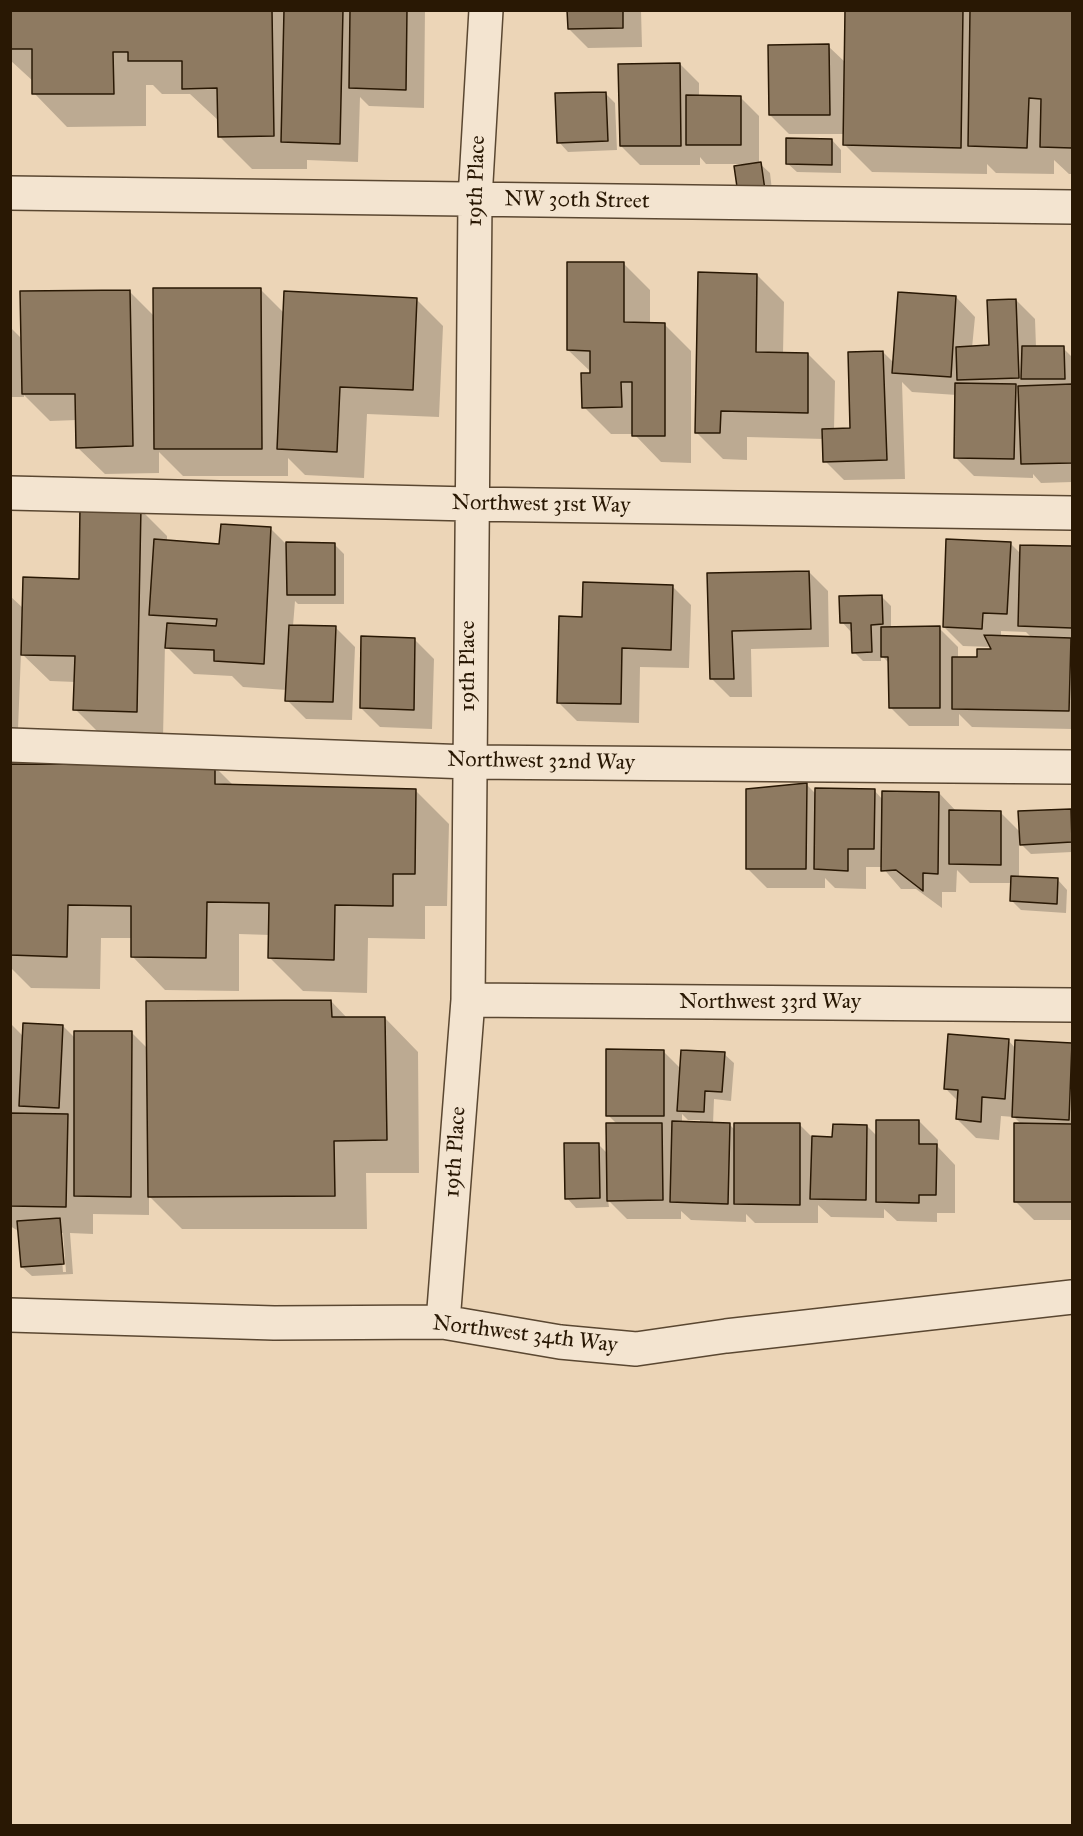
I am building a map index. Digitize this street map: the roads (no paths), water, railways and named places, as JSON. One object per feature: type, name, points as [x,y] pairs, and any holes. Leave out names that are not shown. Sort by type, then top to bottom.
[{"type":"street","name":"19th Place","points":[[443,1322],[468,1000],[475,199],[486,10]]},
{"type":"street","name":"NW 30th Street","points":[[10,193],[1072,207]]},
{"type":"street","name":"Northwest 31st Way","points":[[10,493],[471,504],[1072,513]]},
{"type":"street","name":"Northwest 32nd Way","points":[[10,746],[469,762],[1072,767]]},
{"type":"street","name":"Northwest 33rd Way","points":[[468,1000],[1072,1005]]},
{"type":"street","name":"Northwest 34th Way","points":[[10,1315],[274,1323],[443,1322],[560,1342],[636,1348],[1072,1297]]}]
